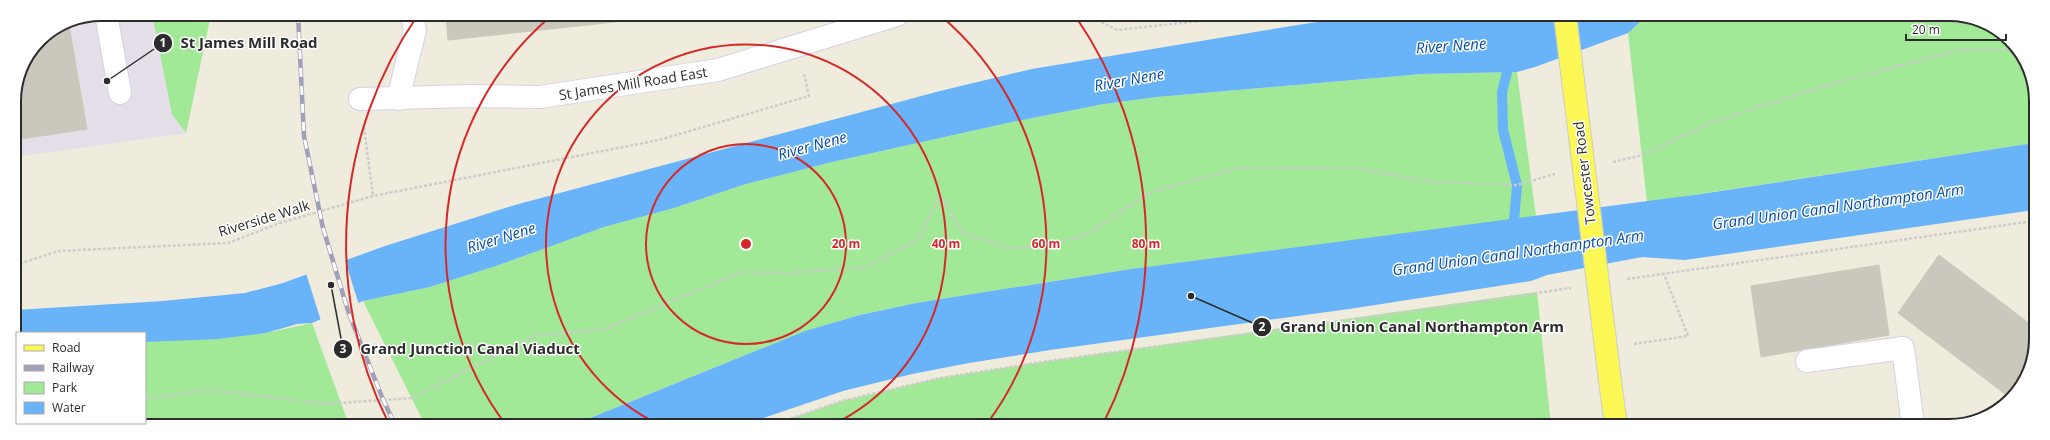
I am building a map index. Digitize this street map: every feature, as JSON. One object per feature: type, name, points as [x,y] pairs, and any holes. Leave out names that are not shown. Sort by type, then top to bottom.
[{"type":"main road","name":"Towcester Road","points":[[1566,21],[1615,419]]},
{"type":"street","points":[[107,21],[120,93]]},
{"type":"street","points":[[398,99],[415,30],[413,21]]},
{"type":"street","name":"St James Mill Road East","points":[[360,99],[470,96],[540,97],[718,70],[877,21]]},
{"type":"street","points":[[1807,361],[1904,348],[1912,419]]},
{"type":"path","points":[[1100,21],[1117,30],[1200,21]]},
{"type":"path","points":[[1612,162],[1643,155],[1715,122],[1841,81],[1960,50],[2010,49]]},
{"type":"path","name":"Riverside Walk","points":[[21,264],[59,251],[228,243],[280,223],[373,196],[659,140],[809,96],[804,72]]},
{"type":"path","points":[[360,99],[373,196]]},
{"type":"path","points":[[146,399],[208,390],[325,404],[412,398],[534,336],[605,329],[742,272],[787,273],[866,267],[919,239],[940,196],[963,233],[1014,249],[1083,237],[1149,193],[1237,168],[1355,168],[1433,182],[1517,185],[1558,173]]},
{"type":"path","points":[[1624,280],[2029,222]]},
{"type":"path","points":[[1606,348],[1688,336],[1664,274]]},
{"type":"path","points":[[790,419],[842,401],[940,378],[1042,362],[1577,287]]},
{"type":"shaded area","points":[[95,21],[210,21],[186,133],[21,156],[21,95],[29,65],[37,52],[56,34],[80,24]]},
{"type":"green space","points":[[153,21],[210,21],[186,133],[172,114]]},
{"type":"green space","points":[[1641,21],[1955,21],[1975,25],[1998,37],[2013,52],[2021,65],[2025,75],[2029,95],[2029,144],[1647,202],[1628,33]]},
{"type":"green space","points":[[1517,72],[1536,217],[1131,269],[916,303],[860,315],[805,331],[588,419],[422,419],[363,301],[430,287],[499,265],[604,227],[674,208],[746,184],[832,162],[1012,122],[1104,104],[1157,97],[1422,74]]},
{"type":"green space","points":[[1537,292],[1550,419],[790,419],[842,401],[940,378],[1042,362]]},
{"type":"green space","points":[[312,323],[347,419],[146,419],[146,342],[266,333]]},
{"type":"water","name":"River Nene","points":[[1327,21],[1641,21],[1628,33],[1535,67],[1517,72],[1422,74],[1157,97],[1104,104],[1012,122],[832,162],[746,184],[674,208],[604,227],[499,265],[430,287],[363,301],[312,323],[297,324],[266,333],[218,339],[146,342],[146,332],[21,332],[21,310],[163,301],[245,293],[283,283],[385,246],[515,205],[940,91],[1032,69]]},
{"type":"water","points":[[2029,144],[2029,211],[1685,260],[1642,257],[1547,275],[1531,281],[1349,309],[1050,350],[969,363],[912,374],[843,391],[761,419],[588,419],[805,331],[860,315],[916,303],[1131,269],[1701,194]]},
{"type":"pier","points":[[345,260],[359,305],[321,321],[306,273]]},
{"type":"building","points":[[447,21],[624,21],[448,40]]},
{"type":"building","points":[[69,27],[87,129],[21,139],[21,95],[29,65],[44,44],[56,34]]},
{"type":"building","points":[[1939,255],[2029,323],[2028,350],[2021,375],[2016,384],[2006,395],[1898,313]]},
{"type":"building","points":[[1879,265],[1889,335],[1761,357],[1751,286]]},
{"type":"waterway","points":[[1510,60],[1502,92],[1503,130],[1517,185],[1513,233]]},
{"type":"railway","points":[[298,21],[304,136],[323,228],[349,314],[392,419]]},
{"type":"place","name":"St James Mill Road","points":[[107,81]]},
{"type":"place","name":"Grand Junction Canal Viaduct","points":[[331,285]]},
{"type":"place","name":"Grand Union Canal Northampton Arm","points":[[1191,296]]}]
